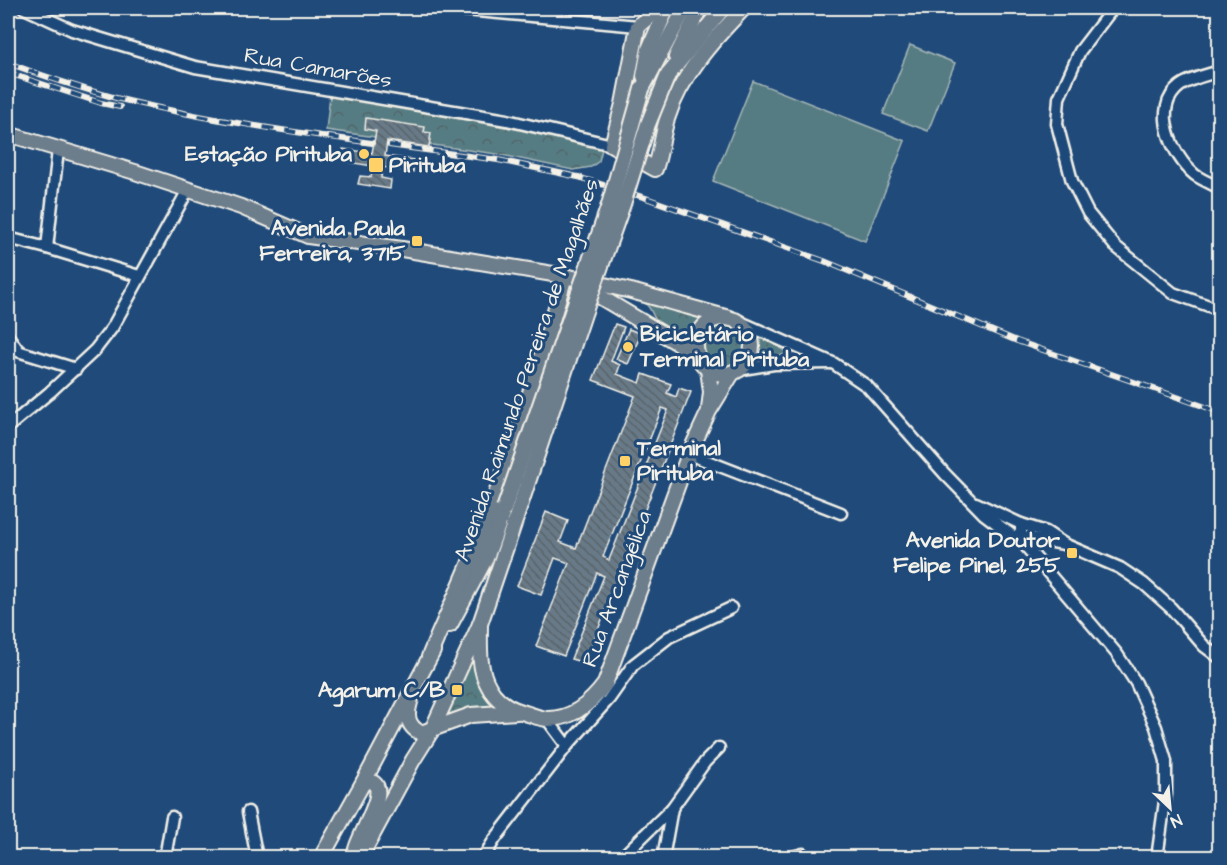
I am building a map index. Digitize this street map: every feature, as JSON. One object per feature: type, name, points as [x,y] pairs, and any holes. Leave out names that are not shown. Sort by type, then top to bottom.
[{"type":"main road","points":[[659,8],[638,26],[623,104],[612,145],[655,169],[667,119],[676,97],[694,67],[727,25],[744,8]]},
{"type":"main road","name":"Avenida Raimundo Pereira de Magalhães","points":[[323,858],[418,677],[468,595],[486,558],[609,205],[648,70],[649,49],[667,8]]},
{"type":"main road","points":[[648,70],[685,8]]},
{"type":"main road","points":[[668,75],[700,8]]},
{"type":"main road","points":[[668,75],[723,8]]},
{"type":"main road","points":[[638,26],[649,49]]},
{"type":"main road","name":"Avenida Raimundo Pereira de Magalhães","points":[[358,858],[432,730],[480,624],[648,123],[668,75]]},
{"type":"main road","points":[[8,134],[241,207],[308,236],[565,276],[631,291],[732,319],[748,332],[752,348],[746,363],[735,371],[724,374],[704,364],[691,351],[565,276]]},
{"type":"main road","points":[[429,657],[476,548],[500,481],[565,276]]},
{"type":"main road","points":[[704,364],[696,344],[701,330],[713,320],[732,319]]},
{"type":"main road","name":"Rua Arcangélica","points":[[704,364],[711,392],[709,411]]},
{"type":"main road","name":"Rua Arcangélica","points":[[547,719],[568,715],[594,699],[605,684],[689,454],[709,411],[735,371]]},
{"type":"main road","points":[[480,624],[481,660],[488,687],[501,703],[519,712],[547,719]]},
{"type":"main road","points":[[418,677],[407,709],[408,720],[413,729],[421,733],[471,715],[519,712]]},
{"type":"main road","points":[[358,858],[356,846],[378,799],[374,784],[364,781]]},
{"type":"street","name":"Rua Camarões","points":[[24,8],[72,30],[195,67],[507,120],[612,145]]},
{"type":"street","points":[[444,8],[638,26]]},
{"type":"street","points":[[1113,8],[1080,51],[1059,98],[1057,124],[1072,181],[1088,213],[1115,246],[1173,293],[1220,310]]},
{"type":"street","points":[[1220,71],[1180,86],[1170,98],[1165,110],[1173,144],[1185,165],[1196,176],[1220,188]]},
{"type":"street","points":[[47,248],[58,150]]},
{"type":"street","points":[[8,427],[96,350],[112,328],[188,190]]},
{"type":"street","points":[[8,238],[139,276]]},
{"type":"street","points":[[732,319],[833,363],[867,386],[972,502],[984,514],[1014,534],[1117,654],[1136,683],[1156,727],[1166,760],[1166,794],[1157,858]]},
{"type":"street","points":[[8,336],[13,349],[76,369]]},
{"type":"street","points":[[735,371],[774,364],[833,363]]},
{"type":"street","points":[[689,454],[841,513]]},
{"type":"street","points":[[972,502],[1046,532],[1064,544],[1120,568],[1144,584],[1171,608],[1204,646],[1220,658]]},
{"type":"street","points":[[1014,534],[1022,530],[1017,522]]},
{"type":"street","points":[[1014,534],[1064,544]]},
{"type":"street","points":[[483,858],[495,839],[567,746],[609,699],[633,665],[669,637],[731,608]]},
{"type":"street","points":[[609,672],[633,665]]},
{"type":"street","points":[[547,719],[567,746]]},
{"type":"street","points":[[621,858],[672,808],[705,762],[719,748]]},
{"type":"street","points":[[663,858],[672,808]]},
{"type":"street","points":[[248,812],[257,858]]},
{"type":"street","points":[[165,858],[172,818]]},
{"type":"street","points":[[789,858],[803,854]]},
{"type":"green space","points":[[910,45],[955,63],[928,131],[883,114]]},
{"type":"green space","points":[[753,81],[905,141],[865,241],[713,181]]},
{"type":"green space","points":[[330,95],[603,145],[599,161],[591,167],[573,170],[497,154],[326,130]]},
{"type":"green space","points":[[641,300],[712,319],[701,328],[690,348],[661,327]]},
{"type":"green space","points":[[724,325],[740,331],[746,347],[740,363],[724,369],[708,363],[702,347],[708,331]]},
{"type":"green space","points":[[749,328],[788,353],[746,368],[755,343]]},
{"type":"green space","points":[[475,642],[500,706],[439,723]]},
{"type":"building","name":"Estação Pirituba","points":[[366,118],[425,127],[424,132],[431,133],[429,147],[387,141],[385,156],[414,160],[413,172],[382,167],[381,178],[391,180],[390,189],[358,184],[360,176],[371,177],[373,166],[341,161],[343,149],[372,153],[376,131],[365,129]]},
{"type":"building","name":"Terminal Pirituba","points":[[615,324],[624,327],[611,361],[620,365],[617,374],[640,383],[643,374],[671,384],[667,393],[676,397],[679,388],[691,392],[585,663],[571,659],[604,576],[597,573],[564,656],[536,646],[569,563],[555,558],[541,595],[517,586],[546,512],[568,521],[560,542],[576,548],[635,396],[593,380]],"holes":[[[662,408],[668,410],[609,560],[603,557]]]},
{"type":"building","name":"Bicicletário Terminal Pirituba","points":[[629,329],[641,334],[628,364],[616,359]]},
{"type":"railway","points":[[8,63],[116,98],[179,112],[372,143]]},
{"type":"railway","points":[[8,73],[120,107]]},
{"type":"railway","points":[[389,145],[498,160],[578,177],[646,198],[824,261],[1017,341],[1220,412]]},
{"type":"place","name":"Estação Pirituba","points":[[364,154]]},
{"type":"place","name":"Pirituba","points":[[376,165]]},
{"type":"place","name":"Avenida Paula Ferreira, 3715","points":[[417,241]]},
{"type":"place","name":"Bicicletário Terminal Pirituba","points":[[628,347]]},
{"type":"place","name":"Terminal Pirituba","points":[[625,461]]},
{"type":"place","name":"Avenida Doutor Felipe Pinel, 255","points":[[1072,553]]},
{"type":"place","name":"Agarum C/B","points":[[457,690]]}]
